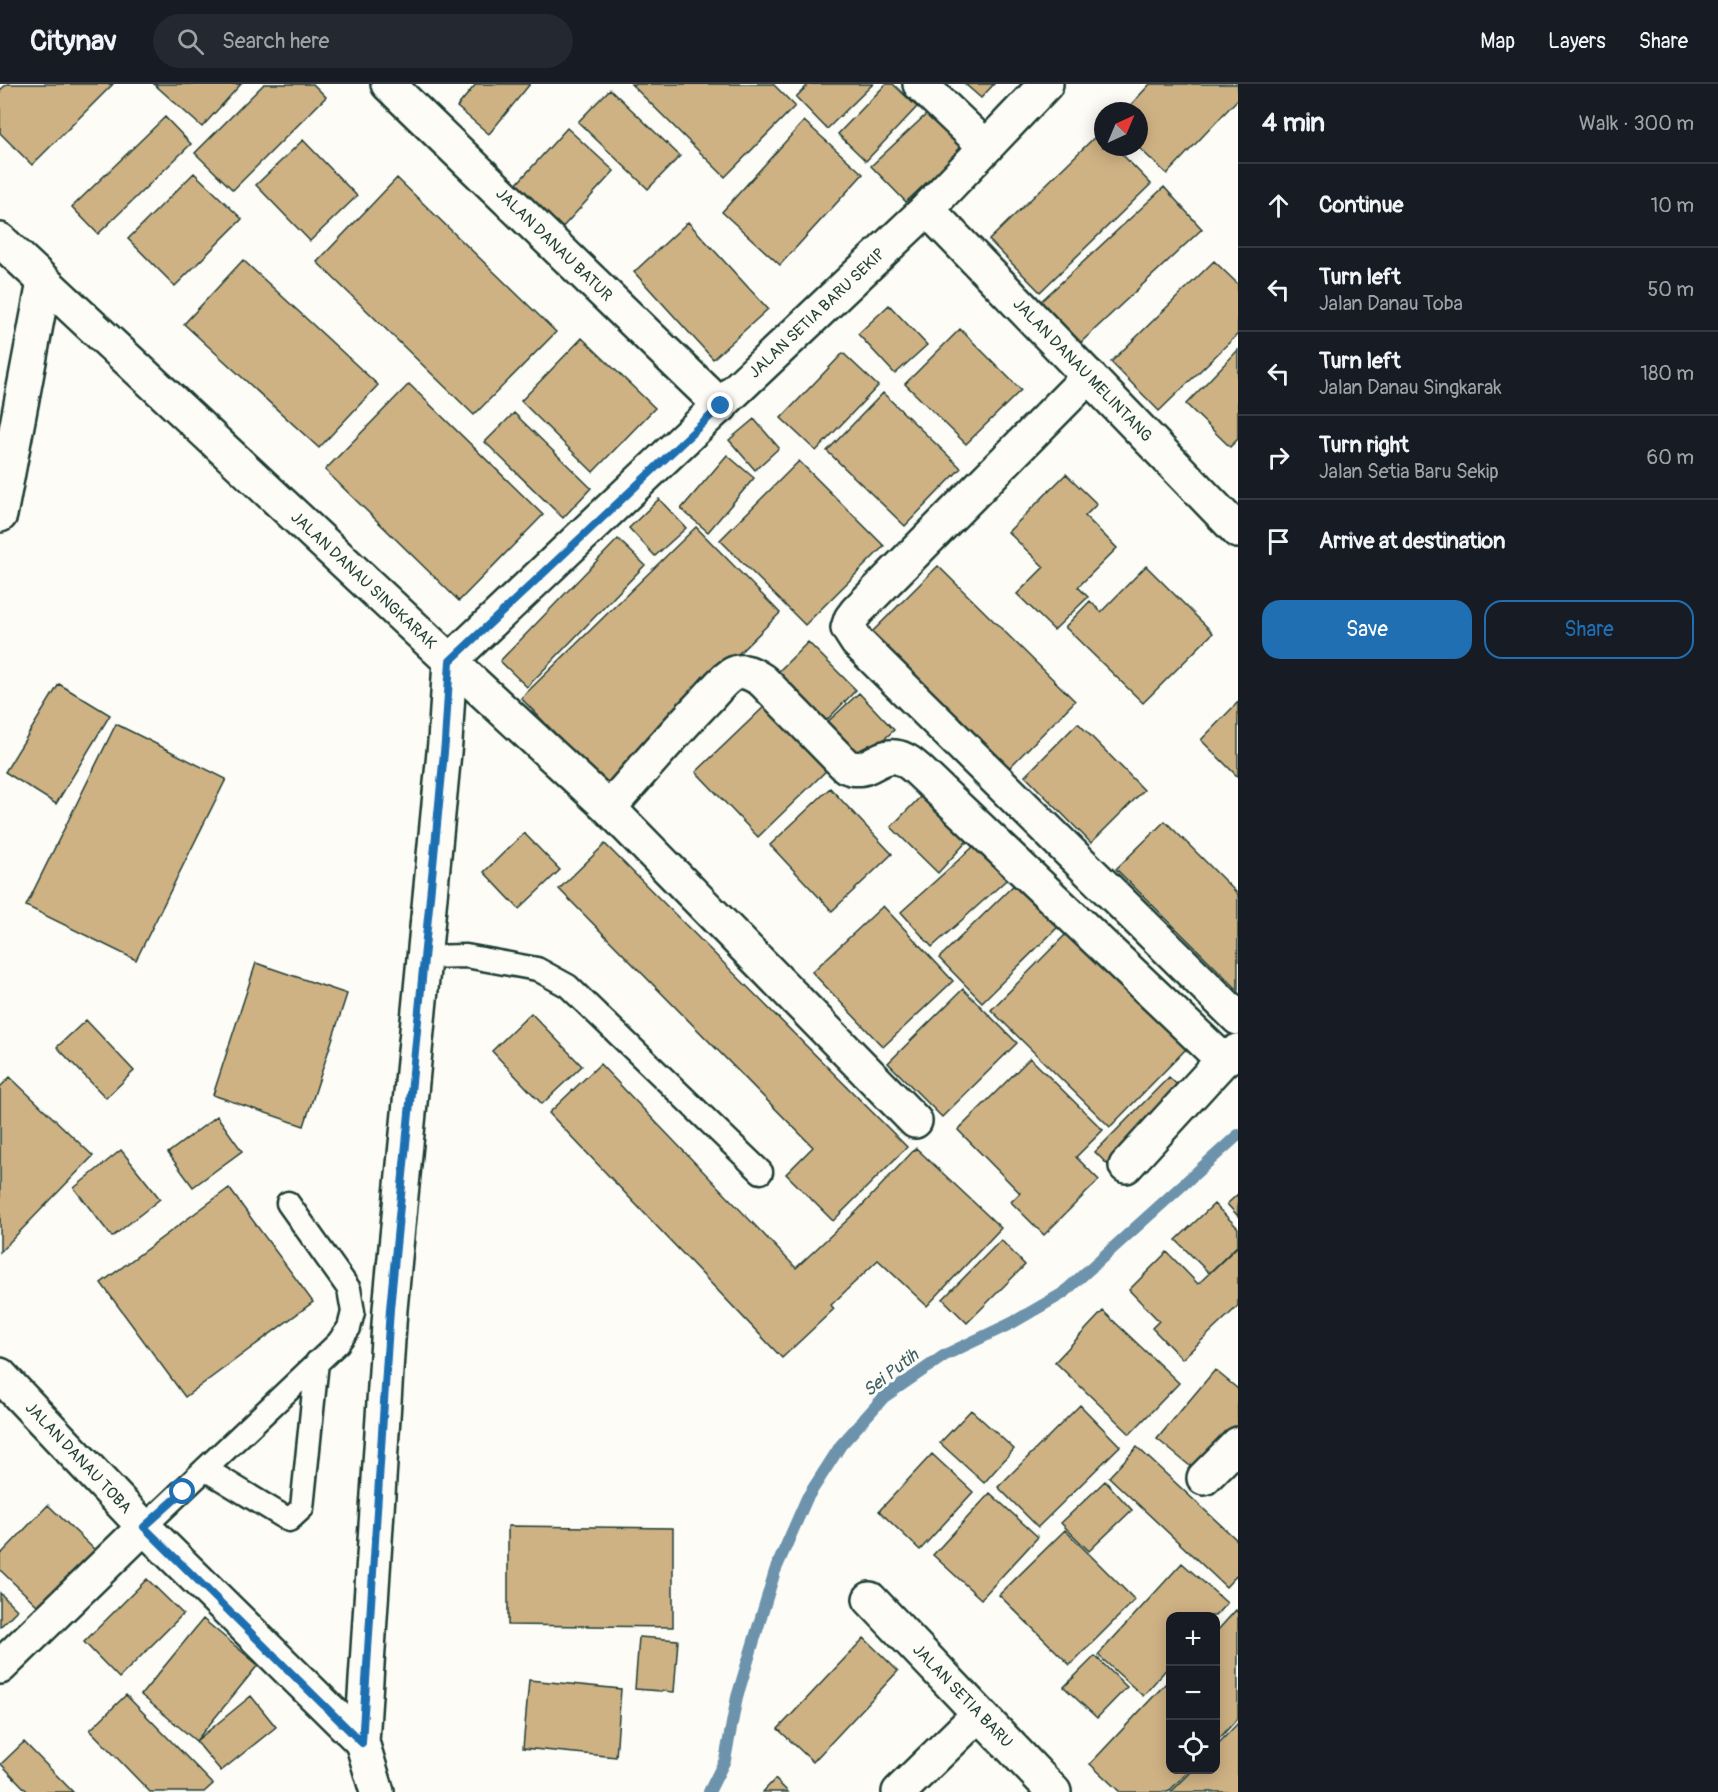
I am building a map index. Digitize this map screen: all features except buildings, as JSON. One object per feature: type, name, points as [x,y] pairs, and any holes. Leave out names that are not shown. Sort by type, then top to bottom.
[{"type":"street","name":"JALAN DANAU BATUR","points":[[388,84],[721,406]]},
{"type":"street","points":[[920,84],[986,147]]},
{"type":"street","name":"JALAN SETIA BARU SEKIP","points":[[450,661],[927,209],[1046,84]]},
{"type":"street","name":"JALAN DANAU MELINTANG","points":[[927,209],[1238,531]]},
{"type":"street","name":"JALAN DANAU SINGKARAK","points":[[0,240],[450,661],[445,742],[390,1309],[362,1743],[377,1792]]},
{"type":"street","points":[[0,515],[44,282]]},
{"type":"street","points":[[1089,376],[857,611],[848,628],[857,642],[1238,1018]]},
{"type":"street","points":[[450,661],[609,808],[915,1121]]},
{"type":"street","points":[[609,808],[725,680],[742,672],[750,673],[763,681],[846,766],[855,770],[864,769],[887,758],[897,757],[906,760],[1231,1056],[1126,1166]]},
{"type":"street","name":"JALAN DANAU TOBA","points":[[0,1375],[144,1527],[362,1743]]},
{"type":"street","points":[[1204,1478],[1238,1444]]},
{"type":"street","points":[[0,1666],[144,1527]]},
{"type":"street","name":"JALAN SETIA BARU","points":[[870,1599],[1054,1792]]},
{"type":"street","points":[[899,1792],[979,1713]]},
{"type":"lane","points":[[423,957],[466,956],[537,969],[568,986],[761,1172]]},
{"type":"lane","points":[[144,1527],[338,1343],[349,1328],[353,1312],[349,1289],[288,1203]]},
{"type":"lane","points":[[205,1469],[289,1520],[296,1515],[302,1508],[317,1362]]},
{"type":"waterway","name":"Sei Putih","points":[[709,1792],[725,1760],[737,1697],[775,1571],[807,1498],[841,1445],[884,1397],[945,1355],[1012,1323],[1062,1294],[1238,1135]]},
{"type":"route","points":[[183,1492],[144,1527],[362,1743],[390,1309],[445,742],[450,661],[721,406]]}]
